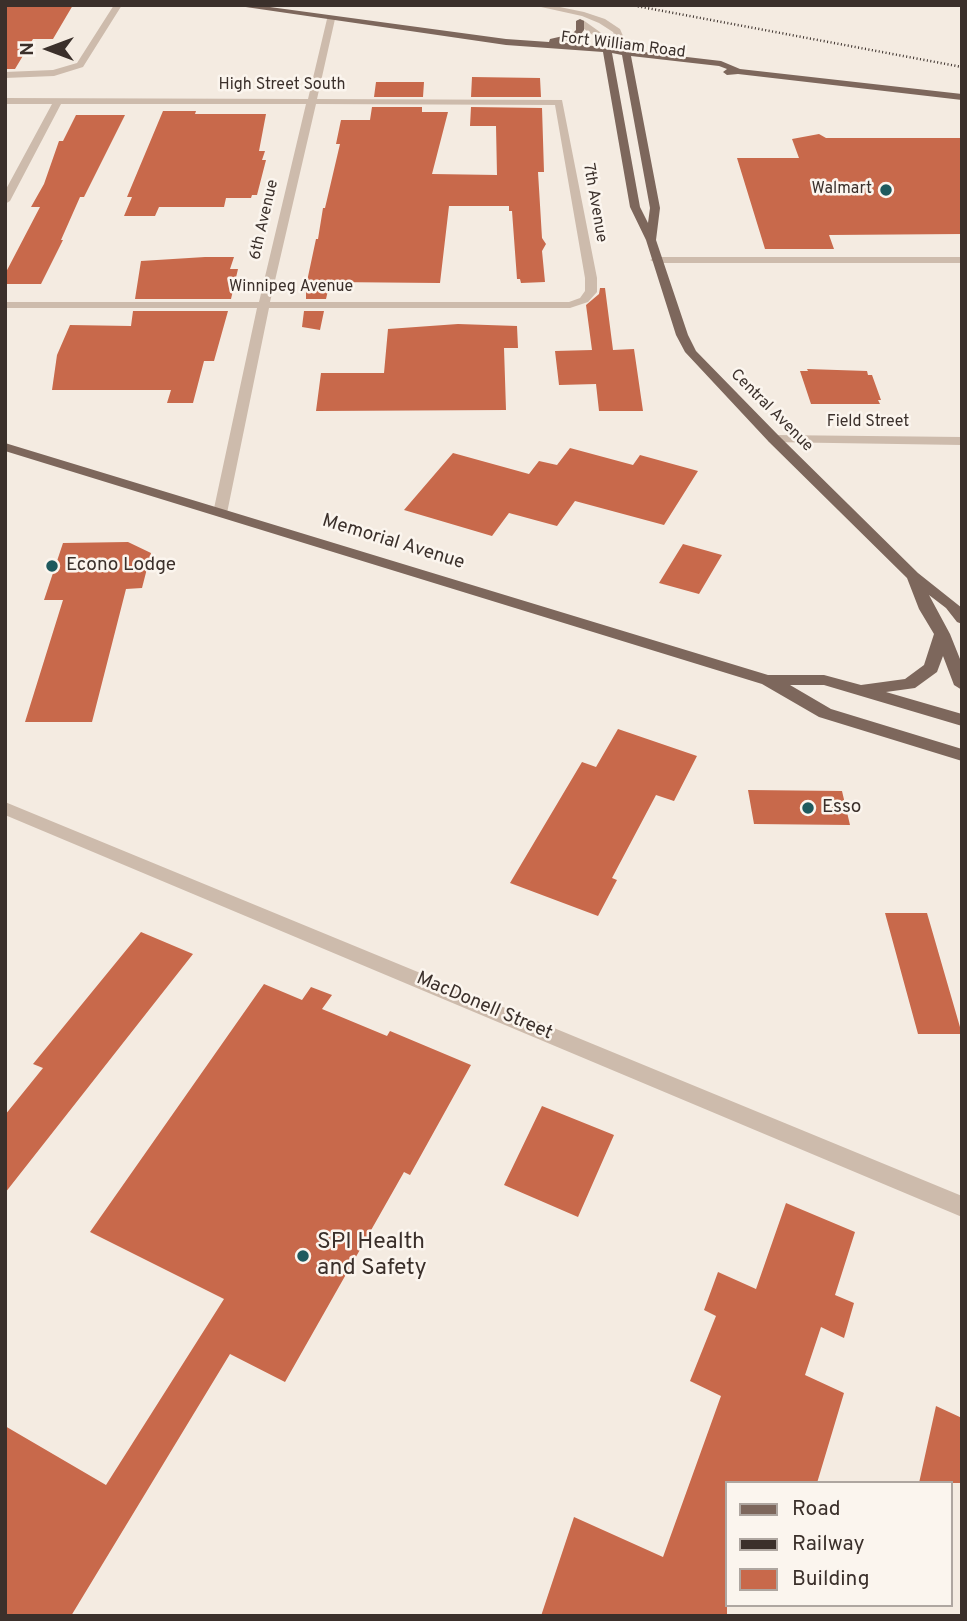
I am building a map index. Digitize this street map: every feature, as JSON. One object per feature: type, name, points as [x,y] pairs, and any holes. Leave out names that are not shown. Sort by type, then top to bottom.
[{"type":"main road","name":"Fort William Road","points":[[236,5],[506,42],[538,42],[719,73],[738,71],[962,97]]},
{"type":"main road","points":[[538,42],[575,36],[580,30],[580,21]]},
{"type":"main road","name":"Fort William Road","points":[[506,42],[521,49],[607,55]]},
{"type":"main road","name":"Central Avenue","points":[[607,55],[635,207],[651,240],[682,335],[691,352],[774,439],[913,576],[951,606],[962,619]]},
{"type":"main road","name":"Central Avenue","points":[[627,58],[655,208],[651,240]]},
{"type":"main road","name":"Memorial Avenue","points":[[5,447],[768,680],[824,713],[962,755]]},
{"type":"main road","name":"Central Avenue","points":[[913,576],[927,609],[942,634],[962,685]]},
{"type":"main road","points":[[858,690],[909,684],[931,668],[942,634]]},
{"type":"main road","name":"Memorial Avenue","points":[[768,680],[824,680],[962,720]]},
{"type":"street","points":[[5,75],[54,73],[80,65],[118,5]]},
{"type":"street","name":"Central Avenue","points":[[540,6],[580,21],[604,39],[607,55]]},
{"type":"street","name":"Central Avenue","points":[[540,6],[584,14],[602,21],[617,31],[627,58]]},
{"type":"street","name":"6th Avenue","points":[[220,513],[264,304],[331,19]]},
{"type":"street","name":"High Street South","points":[[5,101],[559,102]]},
{"type":"street","points":[[5,201],[58,101]]},
{"type":"street","name":"7th Avenue","points":[[559,102],[591,278],[591,292],[584,300],[576,303]]},
{"type":"street","points":[[656,260],[962,260]]},
{"type":"street","name":"Winnipeg Avenue","points":[[5,305],[576,303]]},
{"type":"street","name":"Field Street","points":[[774,439],[962,441]]},
{"type":"street","name":"MacDonell Street","points":[[5,808],[962,1207]]},
{"type":"building","points":[[5,5],[73,5],[53,39],[33,39],[15,69],[5,69]]},
{"type":"building","points":[[472,77],[540,78],[541,97],[471,97]]},
{"type":"building","points":[[376,82],[424,82],[423,97],[374,97]]},
{"type":"building","points":[[372,107],[422,107],[422,112],[448,112],[432,174],[497,175],[496,126],[470,126],[471,107],[542,108],[544,172],[538,172],[542,238],[546,244],[542,251],[545,282],[521,283],[520,279],[517,279],[512,211],[509,211],[509,206],[449,206],[440,283],[330,282],[326,299],[306,299],[306,286],[316,239],[340,144],[336,144],[341,120],[370,120]]},
{"type":"building","points":[[163,111],[266,114],[259,151],[265,151],[262,160],[266,160],[257,195],[252,195],[251,198],[226,198],[224,207],[159,207],[155,216],[124,216],[132,197],[127,197]]},
{"type":"building","points":[[76,115],[125,115],[84,197],[80,197],[41,284],[5,284],[5,274],[40,207],[31,207],[44,184],[59,141],[63,141]]},
{"type":"building","name":"Walmart","points":[[819,134],[826,138],[962,138],[962,234],[829,235],[834,249],[765,249],[737,158],[799,158],[792,139]]},
{"type":"building","points":[[234,257],[230,269],[238,269],[231,299],[135,299],[141,261]]},
{"type":"building","points":[[600,288],[605,288],[613,350],[634,349],[643,411],[599,411],[596,384],[559,385],[555,351],[592,350],[586,305],[599,294]]},
{"type":"building","points":[[133,311],[228,311],[214,361],[204,361],[193,403],[167,403],[171,390],[52,390],[57,355],[70,325],[131,326]]},
{"type":"building","points":[[304,311],[324,311],[320,330],[302,327]]},
{"type":"building","points":[[458,324],[517,326],[518,348],[504,348],[506,410],[316,411],[321,373],[384,373],[388,329]]},
{"type":"building","points":[[807,369],[867,371],[868,375],[872,375],[880,404],[811,404],[800,371],[808,371]]},
{"type":"building","points":[[570,448],[633,465],[640,455],[698,471],[664,525],[575,501],[557,526],[509,513],[492,536],[404,510],[453,453],[529,474],[539,461],[557,465]]},
{"type":"building","points":[[128,542],[151,553],[142,588],[126,589],[92,722],[25,722],[63,600],[44,600],[63,543]]},
{"type":"building","points":[[683,544],[722,555],[699,594],[659,583]]},
{"type":"building","points":[[618,729],[697,756],[674,801],[656,795],[612,878],[617,880],[598,916],[510,883],[582,762],[596,767]]},
{"type":"building","name":"Esso","points":[[748,790],[842,791],[850,825],[754,824]]},
{"type":"building","points":[[885,913],[927,913],[962,1034],[918,1034]]},
{"type":"building","points":[[141,932],[193,954],[5,1193],[5,1115],[43,1068],[33,1064]]},
{"type":"building","points":[[264,984],[302,1000],[311,987],[332,995],[322,1009],[387,1036],[390,1031],[471,1065],[410,1175],[404,1172],[285,1382],[230,1354],[71,1616],[5,1616],[5,1426],[106,1485],[224,1299],[90,1232]]},
{"type":"building","points":[[542,1106],[614,1135],[578,1217],[504,1185]]},
{"type":"building","points":[[786,1203],[855,1232],[835,1295],[854,1303],[844,1338],[821,1327],[805,1375],[844,1393],[818,1481],[726,1481],[727,1616],[541,1616],[574,1517],[663,1557],[721,1396],[690,1381],[716,1316],[704,1310],[718,1272],[756,1289]]},
{"type":"building","points":[[936,1406],[962,1418],[962,1483],[919,1481]]},
{"type":"railway","points":[[631,5],[962,67]]},
{"type":"place","name":"Walmart","points":[[886,190]]},
{"type":"place","name":"Econo Lodge","points":[[52,566]]},
{"type":"place","name":"Esso","points":[[808,808]]},
{"type":"place","name":"SPI Health and Safety","points":[[303,1256]]}]
